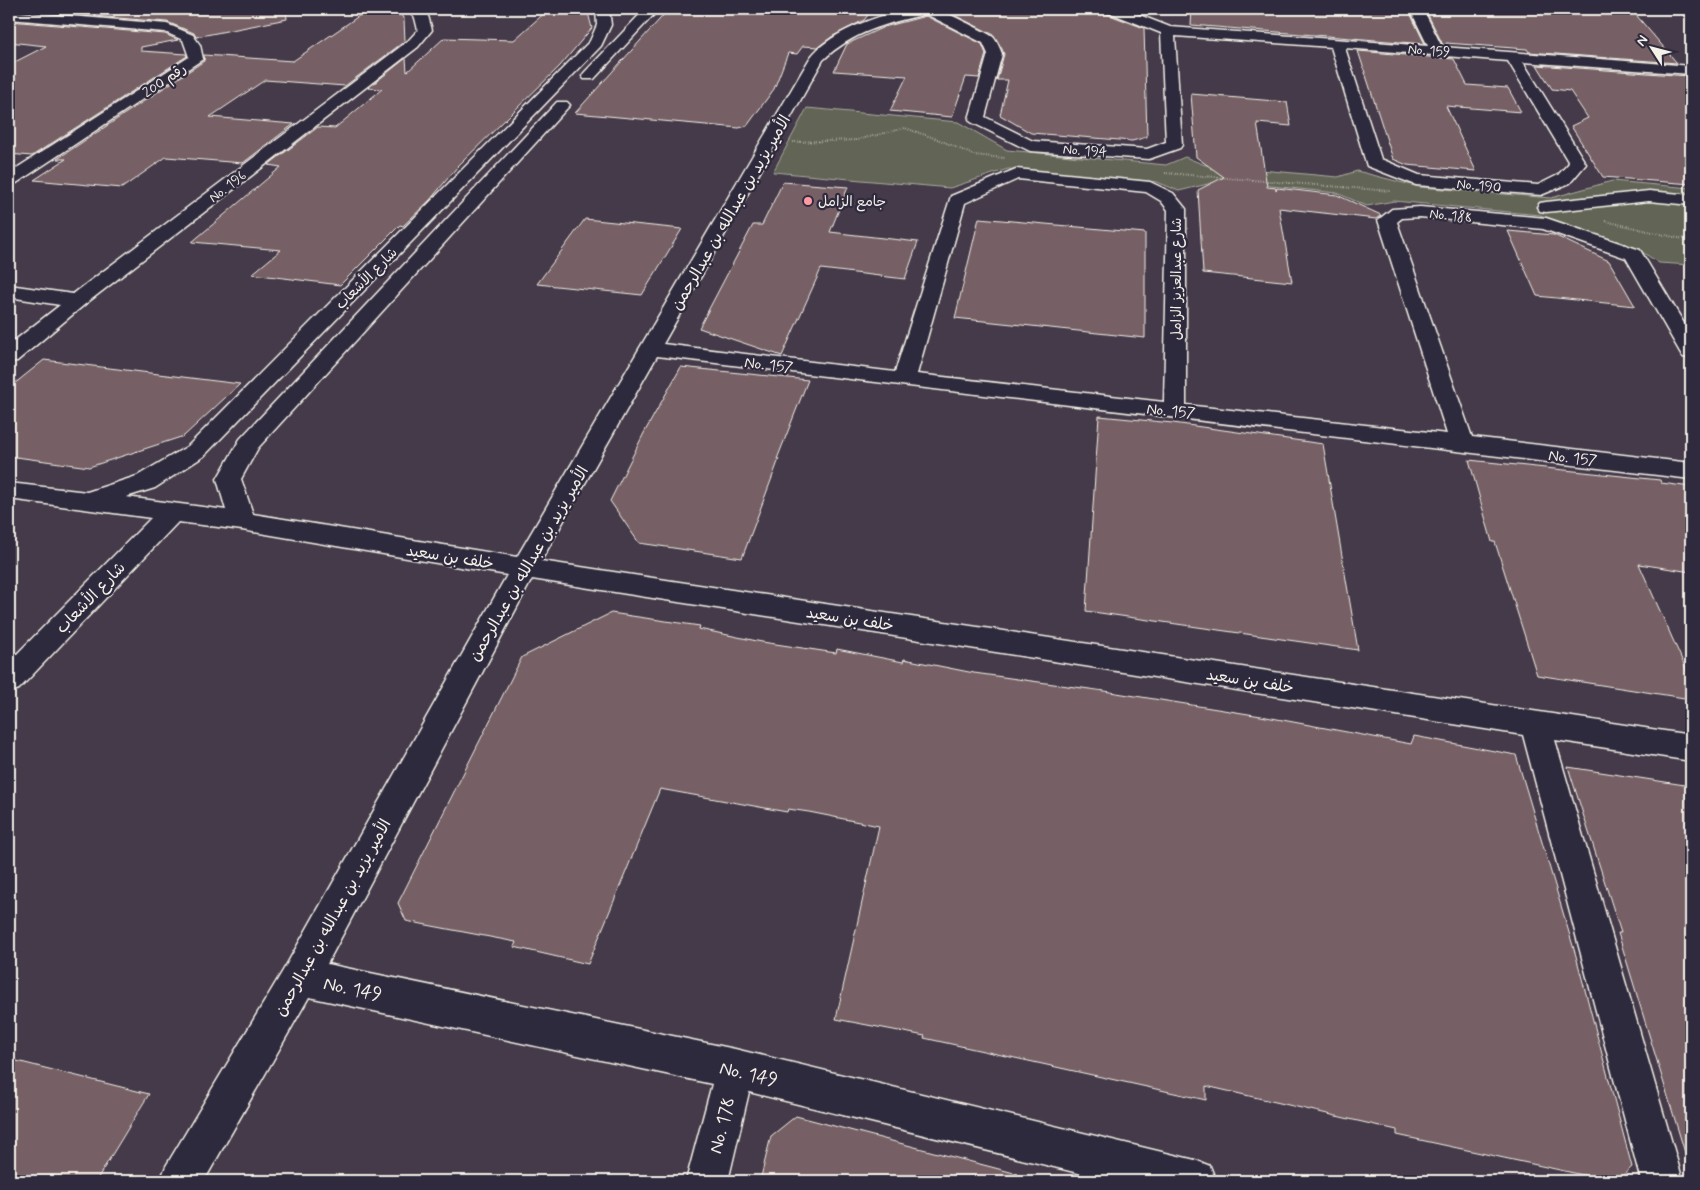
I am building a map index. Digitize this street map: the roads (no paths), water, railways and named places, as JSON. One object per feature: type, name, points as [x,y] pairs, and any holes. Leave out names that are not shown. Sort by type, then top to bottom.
[{"type":"street","name":"No. 196","points":[[9,356],[77,301],[413,44],[425,30],[420,16],[412,9]]},
{"type":"street","name":"شارع الأشعاب","points":[[86,502],[146,482],[196,451],[596,43],[604,25],[602,9]]},
{"type":"street","name":"شارع الأشعاب","points":[[242,522],[229,478],[248,444],[652,9]]},
{"type":"street","name":"No. 194","points":[[930,9],[989,41],[994,54],[976,119],[1030,146],[1149,154],[1174,145],[1168,31]]},
{"type":"street","name":"الأمير يزيد بن عبدالله بن عبدالرحمن","points":[[181,1181],[300,977],[524,568],[651,350],[817,58],[828,46],[843,35],[892,13],[930,9]]},
{"type":"street","points":[[1113,9],[1168,31]]},
{"type":"street","points":[[1417,9],[1437,51]]},
{"type":"street","name":"رقم 200","points":[[9,15],[167,28],[185,35],[194,43],[196,59],[9,180]]},
{"type":"street","name":"No. 159","points":[[1168,31],[1691,70]]},
{"type":"street","name":"No. 190","points":[[1337,44],[1373,162],[1416,180],[1541,190],[1564,179],[1578,164],[1512,56]]},
{"type":"street","points":[[9,165],[30,167]]},
{"type":"street","name":"شارع عبدالعزيز الزامل","points":[[904,380],[957,200],[1016,174],[1150,186],[1167,197],[1177,209],[1175,411]]},
{"type":"street","points":[[1546,206],[1649,196],[1691,200]]},
{"type":"street","name":"No. 188","points":[[1462,443],[1387,220],[1398,214],[1420,212],[1546,224],[1633,254],[1691,352]]},
{"type":"street","points":[[9,291],[77,301]]},
{"type":"street","name":"No. 157","points":[[651,350],[1691,471]]},
{"type":"street","name":"خلف بن سعيد","points":[[9,491],[242,522],[524,568],[1691,748]]},
{"type":"street","name":"شارع الأشعاب","points":[[9,681],[171,512]]},
{"type":"street","points":[[1535,724],[1662,1181]]},
{"type":"street","name":"No. 149","points":[[300,977],[735,1069],[1195,1181]]},
{"type":"street","name":"No. 178","points":[[706,1181],[735,1069]]},
{"type":"place","name":"جامع الزامل","points":[[808,201]]}]
